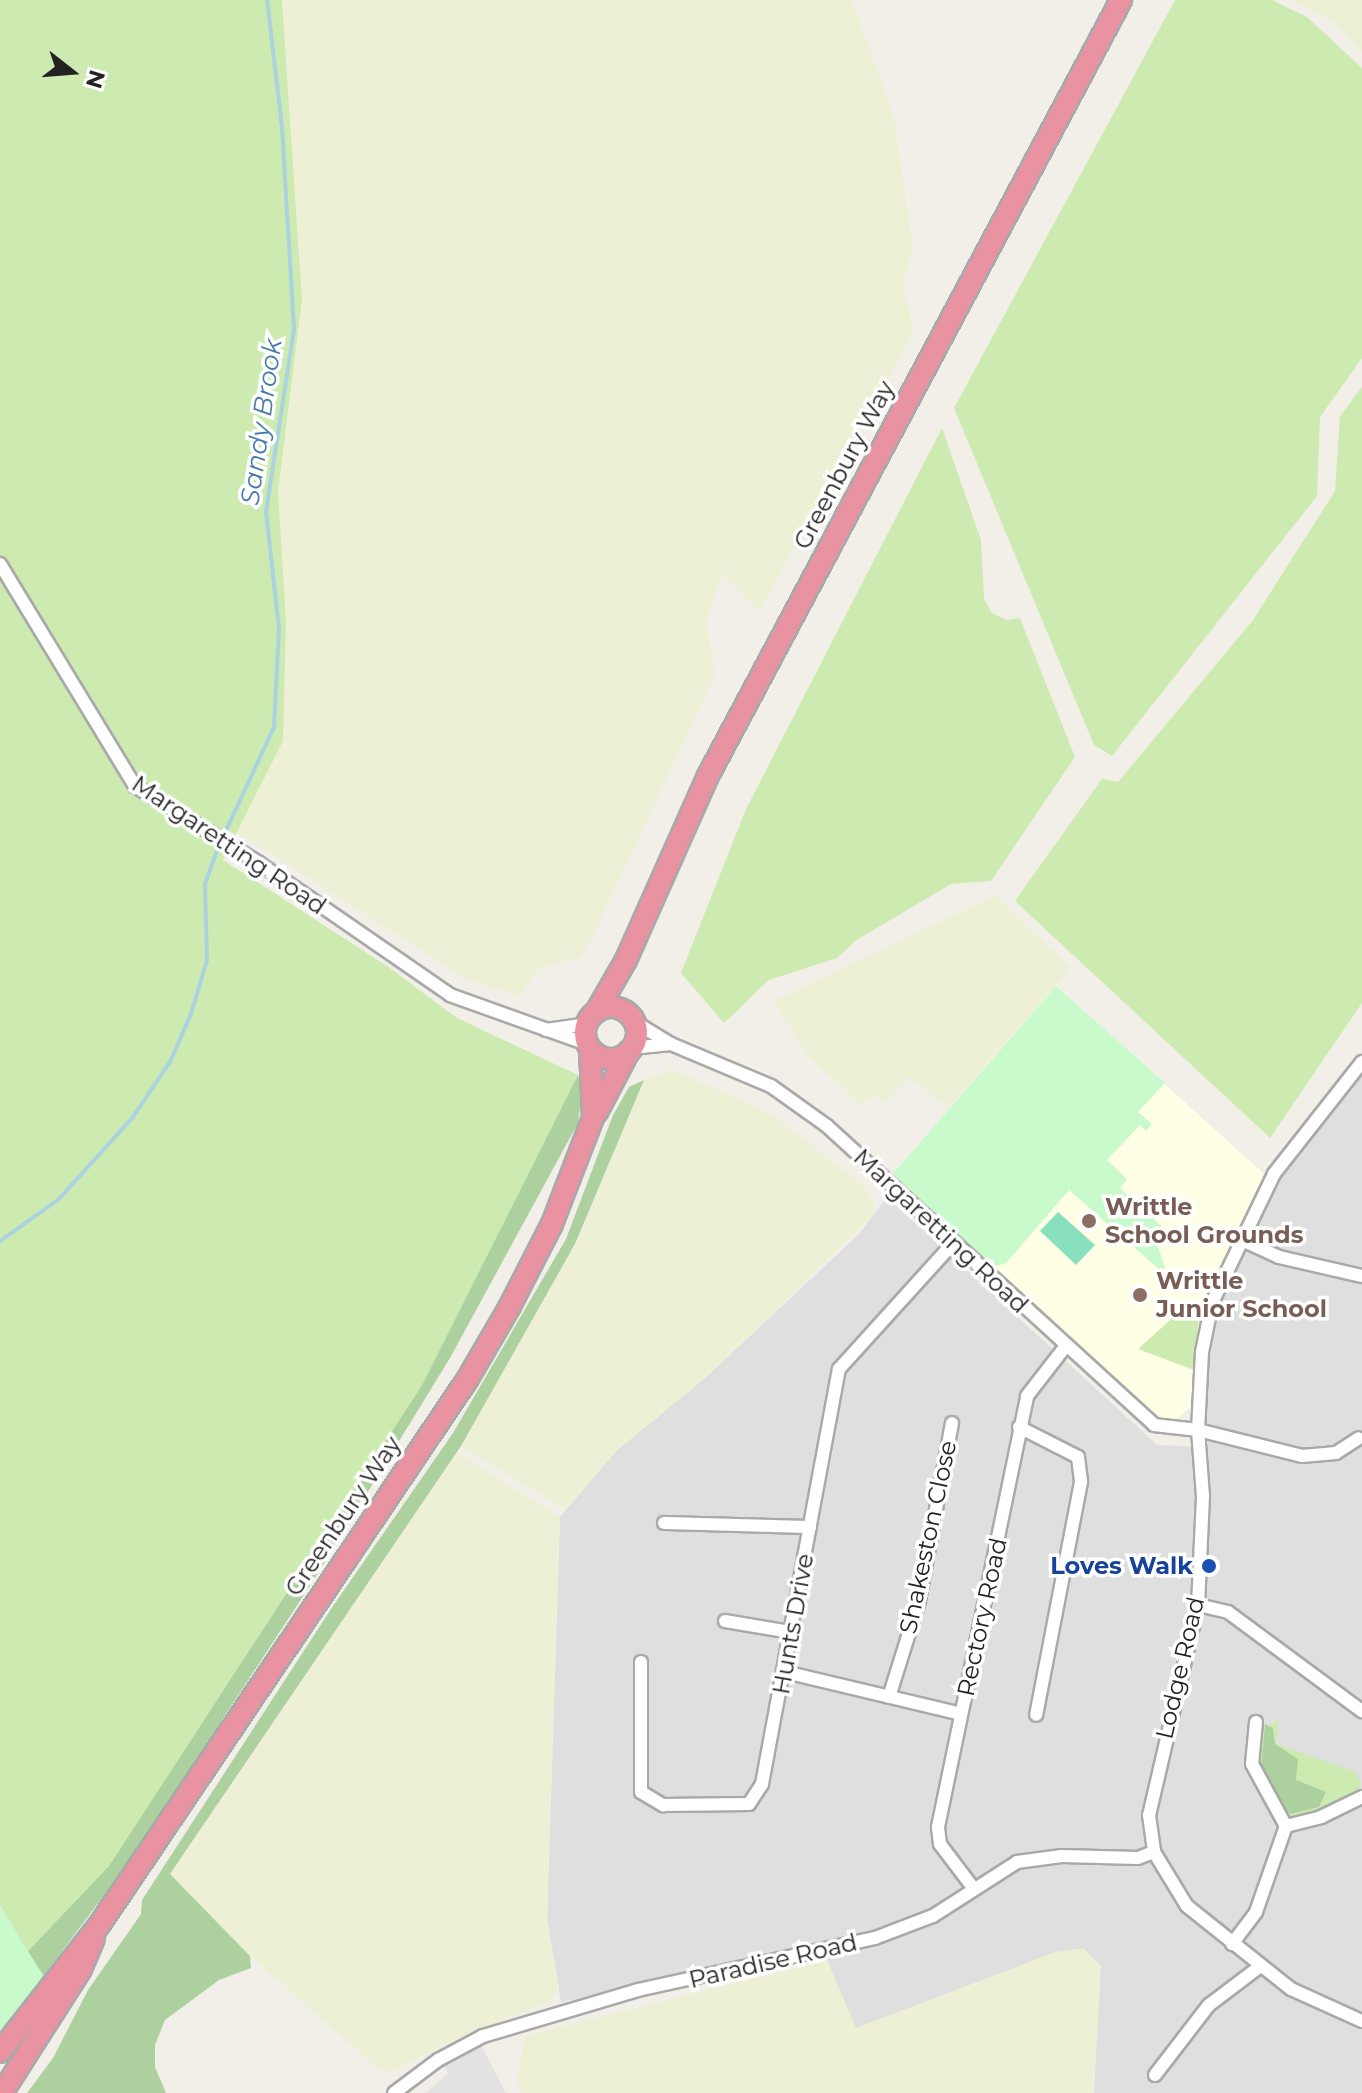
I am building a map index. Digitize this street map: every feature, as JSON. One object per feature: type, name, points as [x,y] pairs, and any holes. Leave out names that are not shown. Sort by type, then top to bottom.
[{"type":"highway","name":"Greenbury Way","points":[[593,1118],[595,1068],[590,1032],[626,960],[709,774],[1121,0]]},
{"type":"highway","name":"Greenbury Way","points":[[0,2052],[100,1924],[467,1380],[552,1224],[593,1118],[630,1050],[626,960]]},
{"type":"highway","points":[[628,1016],[610,1007],[590,1032],[607,1059],[630,1050]]},
{"type":"highway","name":"Greenbury Way","points":[[2,2093],[81,1969],[100,1924]]},
{"type":"street","name":"Margaretting Road","points":[[0,564],[135,786],[259,863],[450,995],[546,1030],[590,1032]]},
{"type":"street","name":"Margaretting Road","points":[[628,1016],[671,1044],[771,1086],[827,1126],[1065,1347],[1154,1425],[1198,1430],[1302,1456],[1336,1453],[1359,1438]]},
{"type":"street","name":"Margaretting Road","points":[[546,1030],[590,1032]]},
{"type":"street","name":"Margaretting Road","points":[[630,1050],[671,1044]]},
{"type":"street","name":"Lodge Road","points":[[1362,1062],[1274,1174],[1240,1239],[1212,1303],[1202,1352],[1198,1430],[1203,1496],[1198,1605],[1155,1776],[1149,1815],[1154,1852],[1187,1906],[1259,1967],[1302,1996],[1362,2021]]},
{"type":"street","points":[[1240,1239],[1279,1257],[1362,1276]]},
{"type":"street","name":"Hunts Drive","points":[[641,1662],[638,1779],[641,1792],[663,1805],[749,1804],[762,1784],[839,1369],[954,1242]]},
{"type":"street","name":"Rectory Road","points":[[974,1889],[937,1836],[1027,1396],[1065,1347]]},
{"type":"street","name":"Shakeston Close","points":[[889,1697],[919,1601],[952,1423]]},
{"type":"street","points":[[1019,1427],[1078,1457],[1081,1482],[1036,1715]]},
{"type":"street","points":[[664,1523],[810,1527]]},
{"type":"street","points":[[1198,1605],[1228,1612],[1362,1711]]},
{"type":"street","points":[[725,1621],[791,1632]]},
{"type":"street","points":[[785,1672],[961,1714]]},
{"type":"street","points":[[1232,1944],[1256,1912],[1286,1826],[1252,1764],[1256,1722]]},
{"type":"street","points":[[1286,1826],[1321,1817],[1362,1797]]},
{"type":"street","name":"Paradise Road","points":[[394,2093],[483,2036],[638,1990],[875,1938],[933,1916],[1005,1867],[1027,1860],[1138,1858],[1154,1852]]},
{"type":"street","points":[[1155,2075],[1209,2005],[1259,1967]]},
{"type":"shaded area","points":[[282,0],[852,0],[894,117],[913,248],[903,283],[914,332],[759,611],[723,573],[706,621],[715,675],[590,942],[580,957],[541,968],[518,996],[466,979],[235,831],[281,741],[286,623],[278,492],[302,300]]},
{"type":"shaded area","points":[[1290,0],[1362,0],[1362,51],[1332,21]]},
{"type":"shaded area","points":[[996,895],[1071,968],[948,1108],[909,1077],[886,1101],[872,1095],[861,1105],[806,1054],[774,1001]]},
{"type":"shaded area","name":"Writtle School Grounds","points":[[1056,986],[1264,1174],[1199,1312],[1192,1406],[1171,1423],[1147,1412],[891,1176]]},
{"type":"shaded area","points":[[672,1069],[774,1116],[865,1187],[875,1204],[873,1215],[704,1379],[617,1450],[566,1510],[461,1446],[576,1244],[644,1080]]},
{"type":"shaded area","points":[[1362,1070],[1362,2093],[1094,2093],[1095,2063],[1056,1952],[856,2029],[821,1947],[561,2002],[547,1919],[560,1517],[617,1450],[704,1379],[858,1235],[887,1197],[1157,1445],[1208,1447],[1205,1382],[1221,1298],[1295,1146]]},
{"type":"shaded area","points":[[457,1453],[560,1517],[547,1919],[559,1988],[549,2002],[448,2042],[399,2069],[382,2072],[250,1956],[170,1875]]},
{"type":"shaded area","points":[[1083,1948],[1101,1966],[1094,2093],[522,2093],[517,2083],[525,2036],[827,1960],[856,2028],[1056,1952]]},
{"type":"shaded area","points":[[480,2043],[506,2093],[426,2093],[448,2073],[443,2064]]},
{"type":"green space","points":[[0,0],[282,0],[302,300],[278,492],[286,623],[283,741],[223,860],[387,966],[457,1018],[578,1075],[422,1385],[109,1866],[28,1951],[0,1905]]},
{"type":"green space","points":[[1175,0],[1272,0],[1307,17],[1362,68],[1362,358],[1320,417],[1317,496],[1112,756],[1094,745],[954,408]]},
{"type":"green space","points":[[1362,387],[1362,1003],[1270,1138],[1015,901],[1102,779],[1118,782],[1253,620],[1335,491],[1340,416]]},
{"type":"green space","points":[[942,428],[981,540],[984,599],[992,613],[1007,620],[1020,618],[1075,757],[991,881],[951,884],[855,941],[837,958],[769,980],[724,1023],[681,973],[746,809]]},
{"type":"green space","points":[[1056,986],[1165,1083],[1138,1112],[1152,1124],[1146,1131],[1140,1125],[1107,1160],[1127,1179],[1120,1188],[1167,1231],[1157,1243],[1165,1268],[1162,1272],[1069,1190],[1006,1263],[991,1268],[891,1176]]},
{"type":"green space","points":[[578,1075],[582,1091],[578,1123],[450,1358],[315,1578],[129,1862],[0,2034],[0,1907],[28,1951],[109,1866],[422,1385]]},
{"type":"green space","points":[[644,1080],[575,1244],[461,1446],[170,1874],[250,1956],[251,1968],[219,1980],[165,2020],[155,2045],[155,2067],[166,2093],[27,2093],[53,2058],[88,1990],[141,1914],[142,1900],[333,1606],[453,1433],[566,1239],[613,1115],[629,1087]]},
{"type":"green space","points":[[1058,1212],[1095,1245],[1076,1265],[1040,1231]]},
{"type":"green space","points":[[1189,1303],[1199,1312],[1194,1370],[1138,1349]]},
{"type":"green space","points":[[1279,1720],[1276,1744],[1356,1772],[1361,1786],[1357,1794],[1306,1818],[1286,1816],[1258,1761],[1260,1729]]},
{"type":"green space","points":[[1265,1724],[1273,1728],[1275,1744],[1298,1759],[1296,1780],[1326,1792],[1319,1807],[1291,1814],[1279,1803],[1261,1768]]},
{"type":"green space","points":[[0,1907],[45,1978],[0,2034]]},
{"type":"waterway","name":"Sandy Brook","points":[[223,837],[274,727],[279,629],[266,512],[294,329],[282,127],[267,0]]},
{"type":"waterway","name":"Sandy Brook","points":[[0,1241],[59,1199],[133,1117],[170,1062],[191,1014],[207,960],[205,884],[220,842]]},
{"type":"place","name":"Writtle School Grounds","points":[[1089,1221]]},
{"type":"place","name":"Writtle Junior School","points":[[1140,1295]]},
{"type":"place","name":"Loves Walk","points":[[1209,1566]]}]
